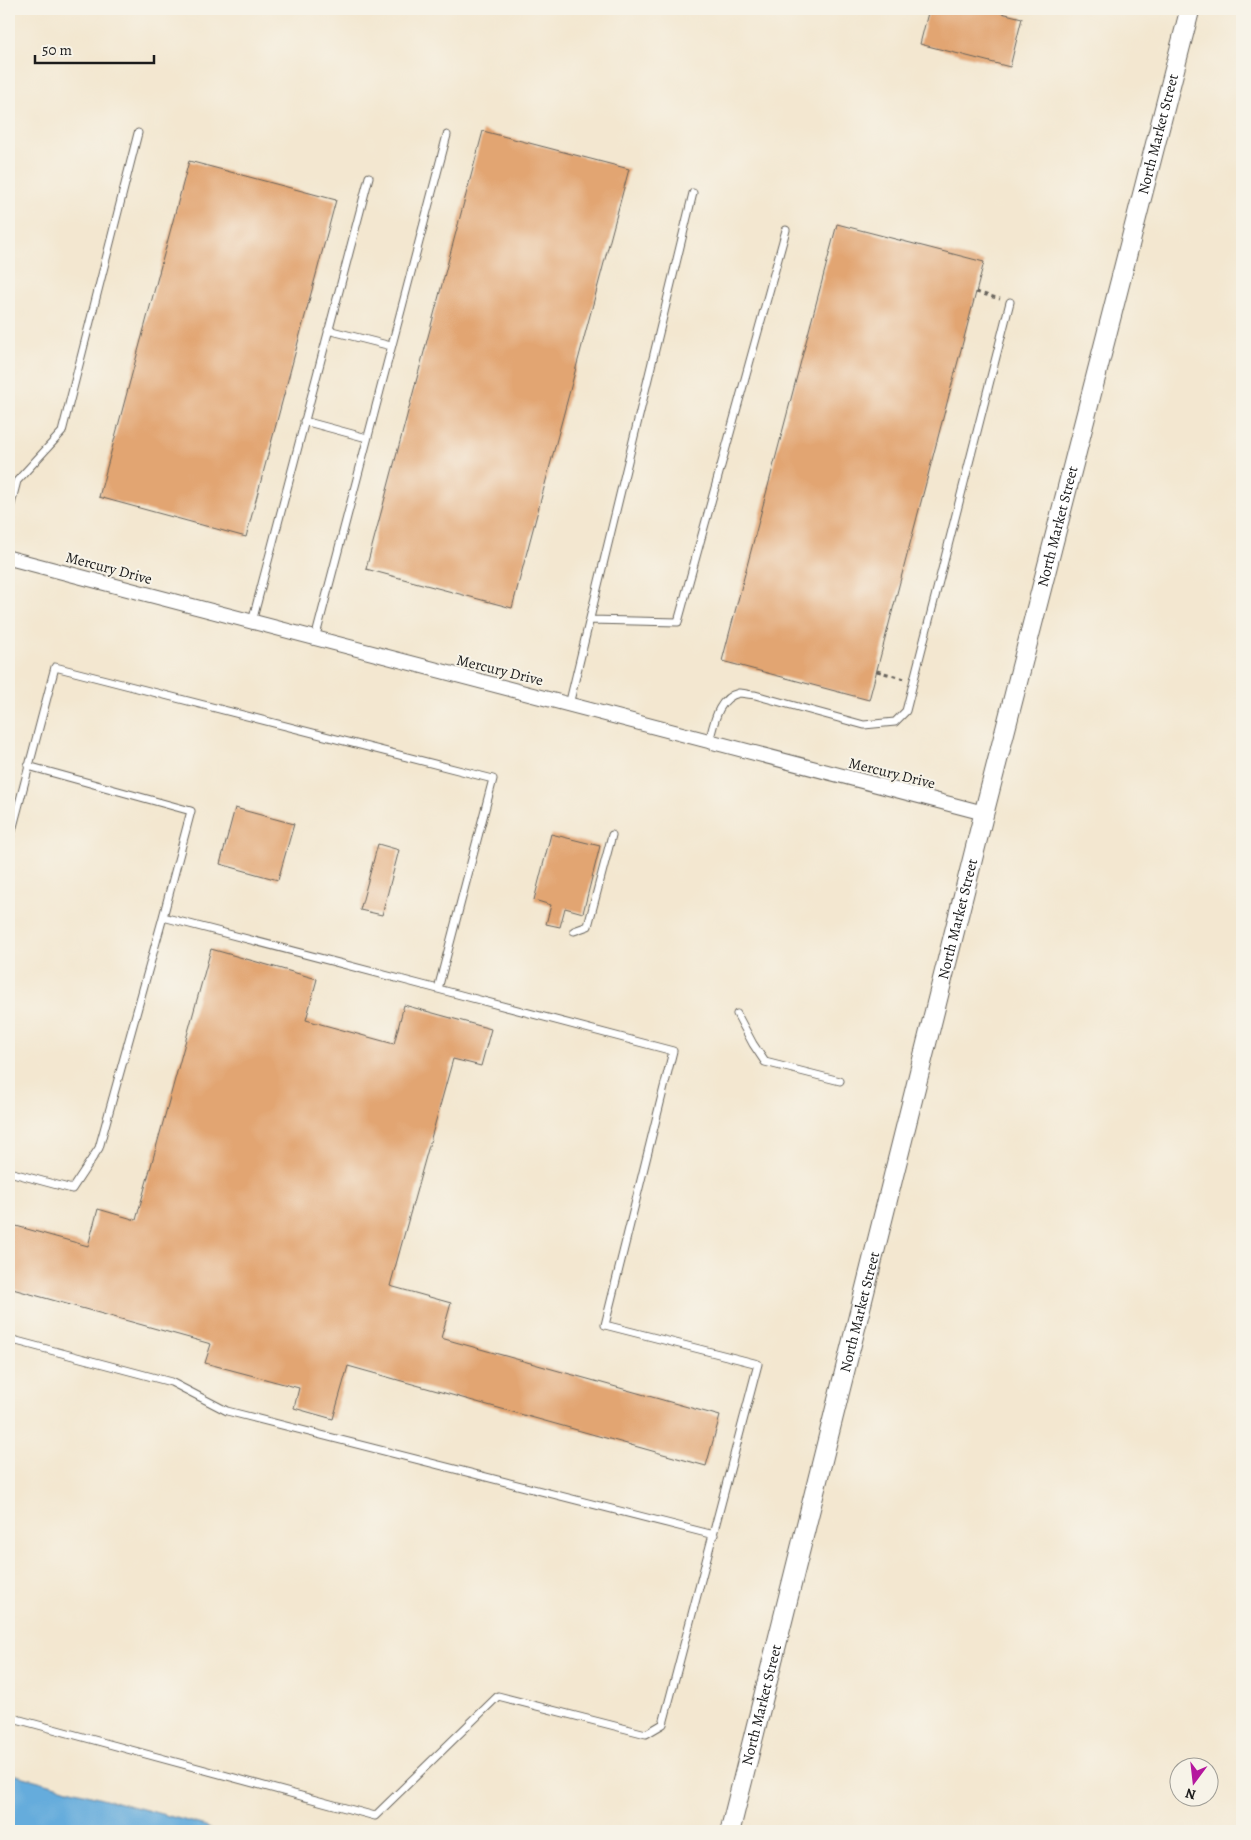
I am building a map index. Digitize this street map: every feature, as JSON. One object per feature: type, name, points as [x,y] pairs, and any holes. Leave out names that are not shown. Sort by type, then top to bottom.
[{"type":"main road","name":"North Market Street","points":[[730,1831],[984,814],[1190,9]]},
{"type":"street","name":"Mercury Drive","points":[[9,558],[984,814]]},
{"type":"lane","points":[[9,512],[17,481],[62,432],[138,133]]},
{"type":"lane","points":[[315,639],[447,135]]},
{"type":"lane","points":[[252,623],[369,177]]},
{"type":"lane","points":[[568,705],[693,192]]},
{"type":"lane","points":[[590,620],[678,622],[786,230]]},
{"type":"lane","points":[[708,743],[718,711],[725,700],[739,693],[755,695],[864,725],[895,722],[906,711],[1010,302]]},
{"type":"lane","points":[[328,330],[391,346]]},
{"type":"lane","points":[[304,422],[367,438]]},
{"type":"lane","points":[[9,842],[55,667],[493,779],[438,989]]},
{"type":"lane","points":[[9,1172],[72,1189],[99,1148],[191,811],[28,766]]},
{"type":"lane","points":[[574,931],[588,926],[612,835]]},
{"type":"lane","points":[[9,1717],[375,1816],[498,1696],[646,1734],[663,1724],[758,1364],[605,1325],[673,1051],[163,917]]},
{"type":"lane","points":[[738,1014],[753,1044],[765,1062],[840,1081]]},
{"type":"lane","points":[[9,1338],[171,1382],[227,1411],[714,1535]]},
{"type":"path","points":[[976,292],[1010,302]]},
{"type":"path","points":[[877,671],[913,681]]},
{"type":"water","points":[[9,1773],[206,1826],[212,1831],[9,1831]]},
{"type":"building","points":[[929,9],[985,9],[1022,18],[1010,67],[920,44]]},
{"type":"building","points":[[483,131],[629,169],[512,608],[366,569]]},
{"type":"building","points":[[189,161],[336,200],[246,537],[99,497]]},
{"type":"building","points":[[837,224],[984,262],[869,700],[722,661]]},
{"type":"building","points":[[235,808],[294,824],[278,880],[220,864]]},
{"type":"building","points":[[551,834],[600,846],[583,913],[565,908],[560,927],[546,924],[551,905],[534,900]]},
{"type":"building","points":[[378,844],[399,850],[382,915],[360,910]]},
{"type":"building","points":[[211,949],[317,979],[306,1020],[394,1044],[404,1005],[491,1029],[481,1066],[453,1059],[390,1286],[451,1303],[441,1338],[720,1416],[706,1466],[348,1366],[333,1419],[294,1408],[299,1388],[205,1363],[211,1344],[9,1288],[9,1224],[88,1246],[98,1209],[136,1220]]}]
